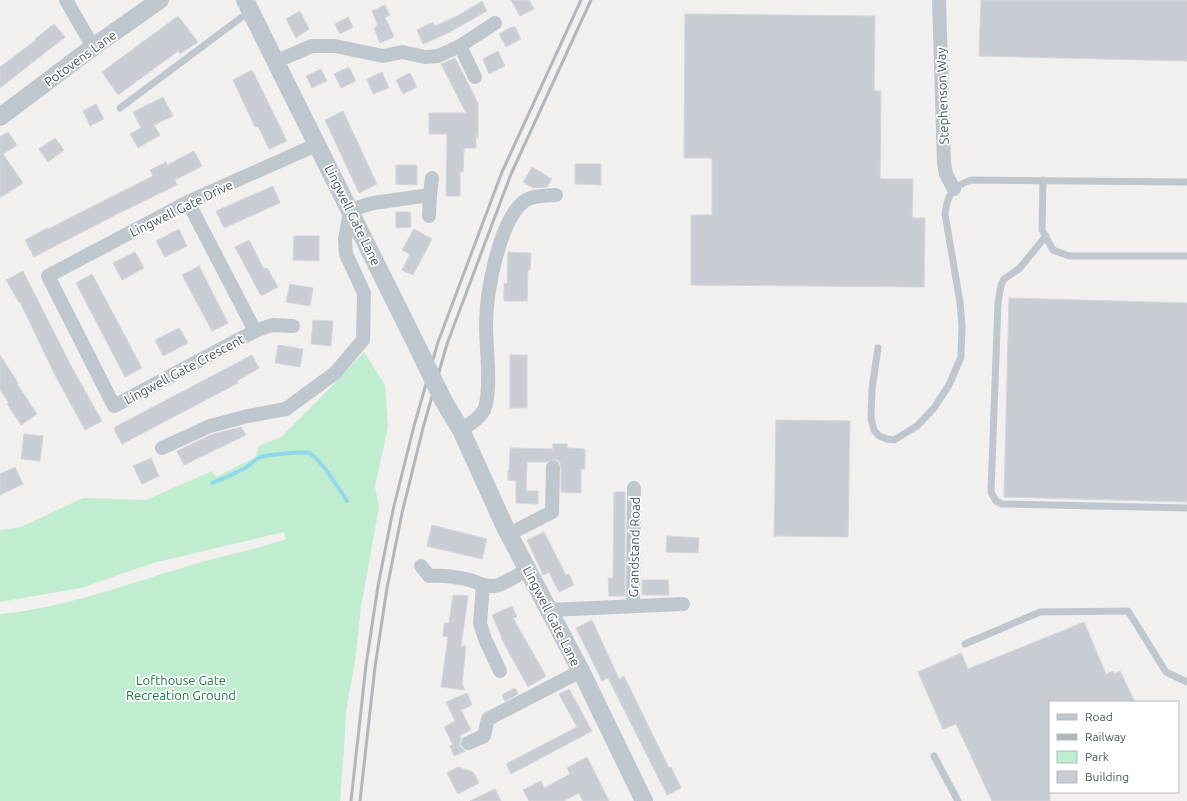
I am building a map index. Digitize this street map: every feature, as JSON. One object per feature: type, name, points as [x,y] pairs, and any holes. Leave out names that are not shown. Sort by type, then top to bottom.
[{"type":"street","points":[[66,0],[93,47]]},
{"type":"street","name":"Potovens Lane","points":[[0,117],[93,47],[160,0]]},
{"type":"street","name":"Stephenson Way","points":[[939,0],[944,164],[946,174],[954,189]]},
{"type":"street","name":"Lingwell Gate Lane","points":[[248,3],[419,350],[461,430],[509,534],[581,671],[644,801]]},
{"type":"street","points":[[277,61],[312,46],[335,46],[383,56],[402,52],[426,57],[438,56],[460,46],[495,23]]},
{"type":"street","points":[[460,46],[475,77]]},
{"type":"street","name":"Lingwell Gate Drive","points":[[48,276],[188,202],[318,144]]},
{"type":"street","points":[[429,216],[432,178]]},
{"type":"street","points":[[162,448],[210,426],[248,416],[286,409],[335,373],[363,340],[364,293],[346,254],[345,240],[350,210],[373,202],[430,195]]},
{"type":"street","points":[[461,430],[475,421],[483,411],[488,396],[486,322],[490,278],[500,242],[516,210],[527,199],[556,195]]},
{"type":"street","name":"Lingwell Gate Crescent","points":[[188,202],[255,331]]},
{"type":"street","name":"Lingwell Gate Crescent","points":[[48,276],[114,406],[255,331],[272,325],[293,326]]},
{"type":"street","points":[[509,534],[552,512],[552,467]]},
{"type":"street","name":"Grandstand Road","points":[[633,606],[634,488]]},
{"type":"street","points":[[421,566],[429,576],[441,575],[463,579],[483,586],[494,586],[503,583],[528,569]]},
{"type":"street","points":[[483,586],[480,623],[485,639],[500,671]]},
{"type":"street","name":"Grandstand Road","points":[[549,610],[683,604]]},
{"type":"street","points":[[468,743],[486,741],[488,719],[581,671]]},
{"type":"lane","points":[[120,108],[248,3]]},
{"type":"lane","points":[[878,348],[872,389],[871,418],[874,430],[879,436],[894,440],[917,426],[934,408],[949,385],[961,357],[962,326],[960,302],[945,214],[946,203],[951,192],[960,183],[971,180],[1187,182]]},
{"type":"lane","points":[[1043,180],[1042,230],[1053,250],[1069,256],[1187,256]]},
{"type":"lane","points":[[1046,236],[1019,269],[1004,279],[1001,285],[998,303],[991,492],[996,501],[1002,504],[1187,508]]},
{"type":"lane","points":[[965,644],[1040,612],[1128,611],[1166,672],[1187,682]]},
{"type":"lane","points":[[934,756],[958,801]]},
{"type":"green space","name":"Lofthouse Gate Recreation Ground","points":[[364,352],[385,385],[388,427],[375,487],[379,507],[361,607],[355,661],[346,712],[340,801],[0,801],[0,614],[25,611],[73,601],[204,561],[286,539],[284,532],[153,563],[81,588],[0,602],[0,530],[21,527],[83,498],[146,500],[212,471],[216,477],[256,457],[259,446],[281,437]]},
{"type":"building","points":[[511,0],[529,0],[534,9],[520,16]]},
{"type":"building","points":[[981,0],[1187,0],[1187,61],[979,56]]},
{"type":"building","points":[[482,1],[487,11],[448,33],[423,44],[417,30],[433,22],[435,26],[459,15]]},
{"type":"building","points":[[385,5],[390,15],[385,17],[394,37],[380,43],[374,28],[378,26],[372,11]]},
{"type":"building","points":[[300,11],[309,29],[296,38],[286,19]]},
{"type":"building","points":[[685,14],[875,16],[874,91],[881,91],[880,179],[913,179],[912,218],[925,218],[924,287],[691,285],[691,215],[712,215],[712,158],[684,158]]},
{"type":"building","points":[[178,16],[198,42],[180,54],[178,51],[118,95],[102,72]]},
{"type":"building","points":[[348,17],[353,27],[340,34],[335,24]]},
{"type":"building","points":[[54,24],[65,37],[0,88],[0,67],[36,40],[35,39]]},
{"type":"building","points":[[511,27],[515,27],[521,39],[506,47],[499,34]]},
{"type":"building","points":[[498,51],[505,66],[489,74],[483,59]]},
{"type":"building","points":[[455,58],[478,103],[478,139],[476,134],[476,148],[464,148],[463,172],[460,172],[460,196],[446,196],[447,134],[429,134],[429,113],[466,113],[441,64]]},
{"type":"building","points":[[349,67],[356,81],[341,88],[334,74]]},
{"type":"building","points":[[321,69],[327,81],[312,88],[306,76]]},
{"type":"building","points":[[252,70],[287,141],[269,149],[258,126],[255,127],[233,80]]},
{"type":"building","points":[[382,72],[389,88],[373,94],[367,79]]},
{"type":"building","points":[[410,73],[417,87],[403,94],[396,80]]},
{"type":"building","points":[[163,97],[173,116],[154,125],[160,135],[138,148],[130,134],[141,128],[133,112]]},
{"type":"building","points":[[96,104],[104,119],[90,126],[83,111]]},
{"type":"building","points":[[343,111],[377,184],[359,193],[325,120]]},
{"type":"building","points":[[8,132],[17,145],[3,154],[23,183],[0,198],[0,137]]},
{"type":"building","points":[[55,138],[64,150],[48,162],[39,149]]},
{"type":"building","points":[[194,151],[202,166],[175,180],[177,185],[34,257],[25,240],[153,176],[150,170],[166,162],[167,165]]},
{"type":"building","points":[[575,164],[601,164],[601,185],[575,184]]},
{"type":"building","points":[[396,165],[417,165],[417,185],[396,184]]},
{"type":"building","points":[[532,167],[552,179],[547,187],[533,188],[523,182]]},
{"type":"building","points":[[273,186],[280,203],[224,228],[216,211]]},
{"type":"building","points":[[396,212],[410,212],[411,227],[396,228]]},
{"type":"building","points":[[179,229],[187,246],[165,257],[156,241]]},
{"type":"building","points":[[414,229],[432,239],[413,275],[402,270],[410,254],[402,250]]},
{"type":"building","points":[[294,236],[319,236],[319,261],[293,260]]},
{"type":"building","points":[[249,240],[264,269],[267,268],[278,287],[261,296],[235,247]]},
{"type":"building","points":[[135,252],[144,268],[122,280],[113,263]]},
{"type":"building","points":[[508,252],[531,253],[530,270],[528,270],[527,301],[504,301],[504,283],[507,284]]},
{"type":"building","points":[[199,266],[228,323],[212,331],[182,275]]},
{"type":"building","points":[[23,271],[71,366],[102,421],[85,430],[55,375],[20,302],[6,280]]},
{"type":"building","points":[[92,274],[142,368],[125,377],[76,283]]},
{"type":"building","points":[[290,284],[313,288],[310,306],[286,302]]},
{"type":"building","points":[[1009,298],[1187,303],[1187,502],[1004,497]]},
{"type":"building","points":[[313,320],[333,321],[331,346],[311,344]]},
{"type":"building","points":[[179,328],[188,343],[163,356],[155,340]]},
{"type":"building","points":[[278,345],[303,349],[300,367],[275,363]]},
{"type":"building","points":[[0,355],[37,414],[21,425],[7,404],[9,403],[0,390]]},
{"type":"building","points":[[252,355],[259,368],[237,381],[238,383],[122,444],[115,431],[115,427]]},
{"type":"building","points":[[510,355],[527,355],[527,408],[510,408]]},
{"type":"building","points":[[776,420],[850,421],[848,537],[774,536]]},
{"type":"building","points":[[241,427],[246,435],[184,465],[177,451],[213,434]]},
{"type":"building","points":[[24,434],[43,436],[40,461],[21,459]]},
{"type":"building","points":[[553,444],[567,444],[567,448],[585,449],[585,469],[581,469],[581,493],[561,492],[561,467],[560,462],[557,460],[553,459],[546,462],[527,462],[526,491],[538,491],[538,504],[516,503],[516,481],[508,480],[510,448],[553,449]]},
{"type":"building","points":[[151,458],[159,476],[142,484],[133,466]]},
{"type":"building","points":[[15,467],[23,484],[0,495],[0,474]]},
{"type":"building","points":[[614,492],[625,492],[625,596],[609,596],[608,578],[613,578]]},
{"type":"building","points":[[432,525],[487,539],[482,559],[427,546]]},
{"type":"building","points":[[544,532],[566,575],[569,574],[574,585],[559,592],[549,572],[543,575],[527,540]]},
{"type":"building","points":[[667,536],[699,538],[698,553],[666,552]]},
{"type":"building","points":[[642,580],[668,580],[669,595],[642,595]]},
{"type":"building","points":[[453,595],[468,596],[461,646],[466,646],[462,683],[465,690],[441,687],[448,637],[443,636],[444,623],[449,623]]},
{"type":"building","points":[[512,606],[517,617],[513,618],[546,676],[528,687],[501,638],[492,615]]},
{"type":"building","points":[[592,620],[619,679],[624,676],[669,768],[671,767],[681,788],[667,795],[608,678],[602,681],[576,628]]},
{"type":"building","points":[[1084,622],[1106,674],[1113,671],[1115,674],[1120,671],[1135,701],[1049,701],[1050,801],[992,801],[956,724],[943,729],[918,672],[961,653],[968,669]]},
{"type":"building","points":[[515,688],[518,694],[505,701],[502,695]]},
{"type":"building","points":[[569,689],[592,731],[511,774],[506,764],[577,727],[559,694]]},
{"type":"building","points":[[467,693],[472,705],[461,710],[471,730],[460,735],[460,746],[465,751],[454,756],[450,746],[453,745],[444,727],[455,721],[446,702]]},
{"type":"building","points":[[587,757],[609,801],[583,801],[579,793],[564,801],[529,801],[523,790],[541,781],[544,788],[570,774],[567,768]]},
{"type":"building","points":[[458,767],[473,772],[479,783],[458,794],[447,773]]},
{"type":"building","points":[[495,789],[501,801],[470,801]]},
{"type":"waterway","points":[[212,483],[245,468],[260,457],[269,455],[309,453],[319,461],[347,501]]},
{"type":"railway","points":[[351,801],[366,665],[378,586],[393,510],[414,426],[438,342],[502,172],[581,0]]},
{"type":"railway","points":[[360,801],[375,667],[387,588],[402,513],[423,428],[447,344],[511,174],[591,0]]}]
